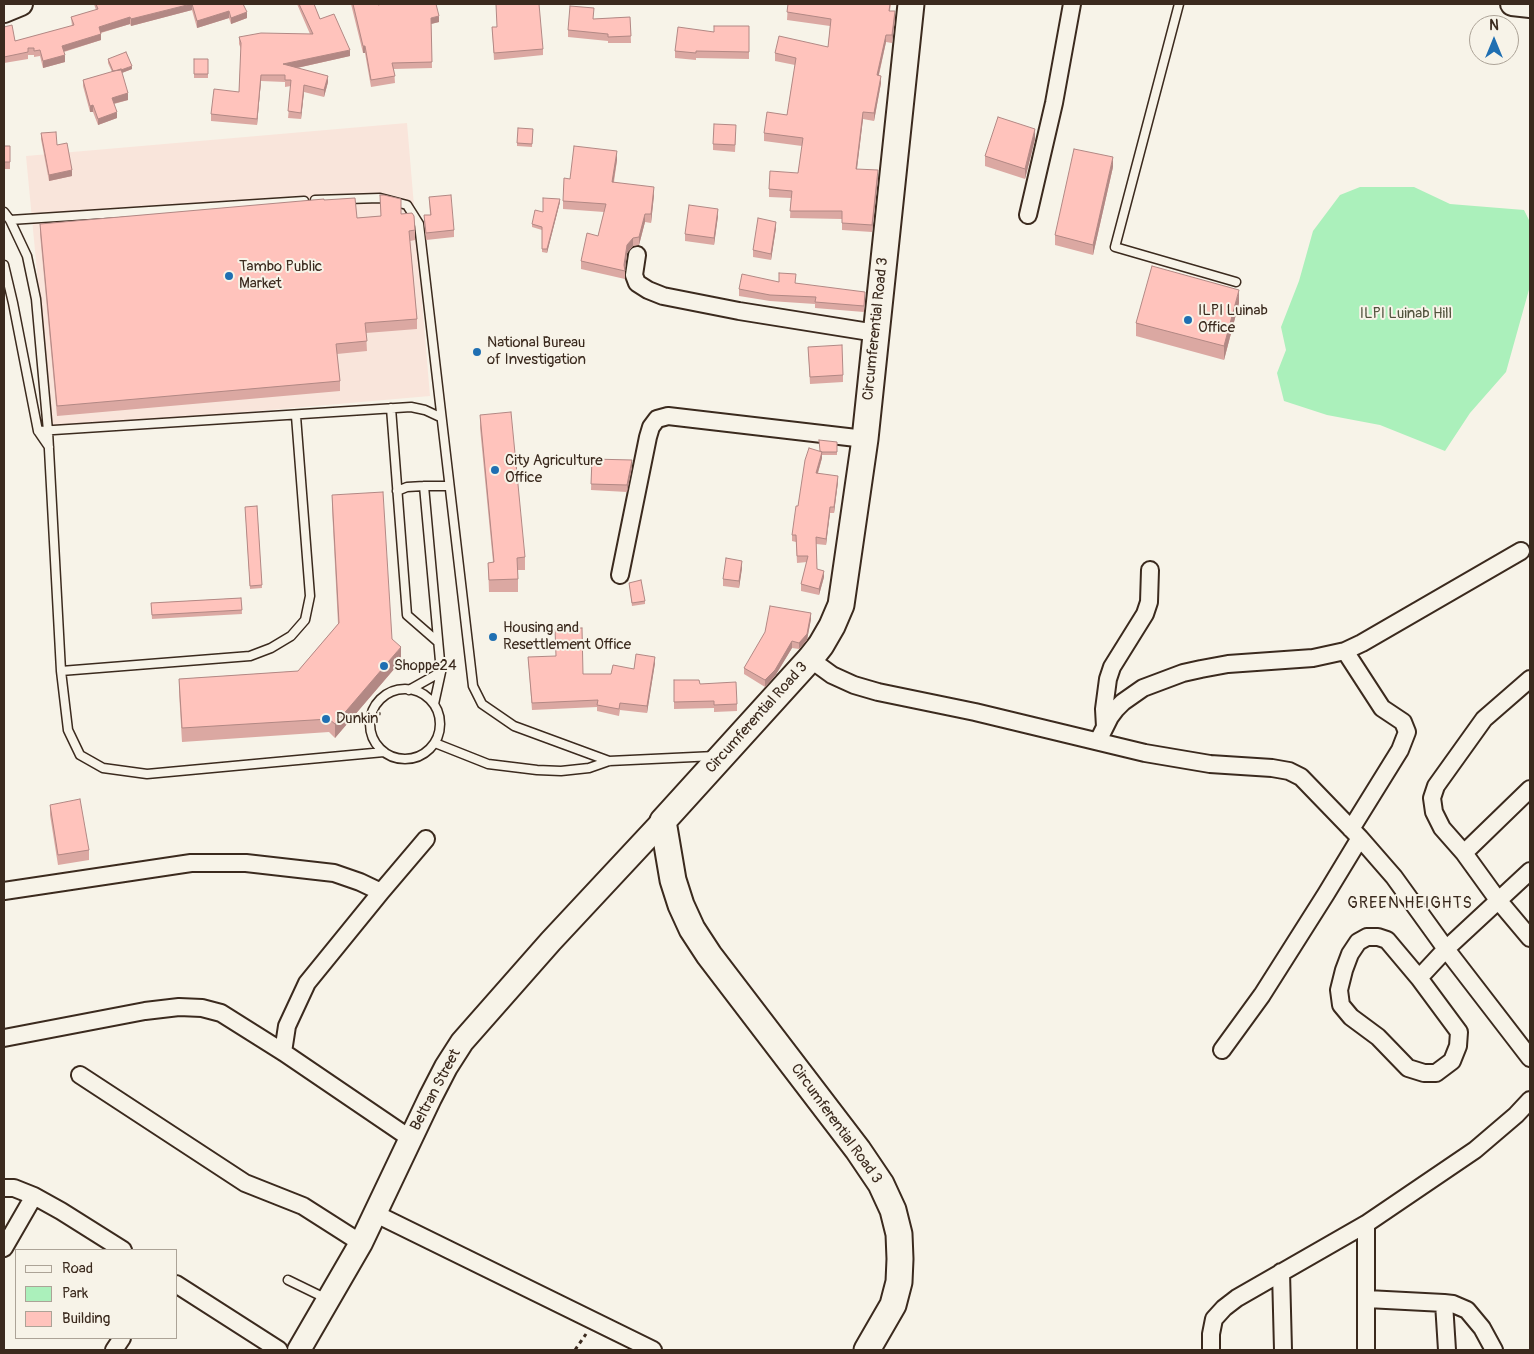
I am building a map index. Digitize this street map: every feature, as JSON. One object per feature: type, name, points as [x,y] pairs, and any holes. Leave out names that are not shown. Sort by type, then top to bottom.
[{"type":"main road","name":"Circumferential Road 3","points":[[867,1350],[893,1305],[899,1282],[899,1234],[893,1210],[880,1184],[858,1150],[709,955],[692,928],[681,905],[673,880],[663,821],[810,659],[832,626],[841,605],[865,439],[911,4]]},
{"type":"street","points":[[4,11],[21,4]]},
{"type":"street","points":[[1028,215],[1054,102],[1072,4]]},
{"type":"street","points":[[1512,4],[1530,6]]},
{"type":"street","points":[[637,255],[634,275],[637,283],[663,296],[876,332]]},
{"type":"street","points":[[620,575],[648,437],[651,426],[657,420],[668,416],[865,439]]},
{"type":"street","points":[[1101,734],[1116,709],[1143,688],[1182,673],[1228,664],[1313,658],[1345,651],[1522,551]]},
{"type":"street","points":[[1101,734],[1108,679],[1112,667],[1145,614],[1150,596],[1150,570]]},
{"type":"street","points":[[1222,1050],[1262,995],[1326,894],[1400,750],[1406,732],[1406,726],[1403,722],[1382,708],[1345,651]]},
{"type":"street","points":[[810,659],[832,675],[854,685],[878,692],[975,712],[1101,734],[1145,753],[1210,764],[1272,768],[1289,771],[1301,776],[1356,833],[1394,877],[1446,949],[1530,1058]]},
{"type":"street","points":[[1530,679],[1484,719],[1436,786],[1432,798],[1434,812],[1442,828],[1464,853],[1498,900],[1530,938]]},
{"type":"street","points":[[1464,853],[1530,790]]},
{"type":"street","name":"Beltran Street","points":[[299,1350],[361,1243],[446,1067],[462,1042],[544,948],[663,821]]},
{"type":"street","points":[[283,1052],[287,1026],[307,983],[426,839]]},
{"type":"street","points":[[4,891],[191,863],[246,864],[334,873],[381,892]]},
{"type":"street","points":[[1419,978],[1446,949],[1530,871]]},
{"type":"street","points":[[1378,937],[1386,940],[1419,978],[1459,1032],[1458,1046],[1452,1061],[1436,1073],[1424,1073],[1408,1068],[1378,1037],[1351,1017],[1342,1006],[1339,990],[1350,954],[1358,942],[1367,938],[1378,937]]},
{"type":"street","points":[[4,1038],[145,1011],[179,1007],[202,1008],[221,1013],[283,1052],[411,1139]]},
{"type":"street","points":[[80,1075],[245,1183],[303,1206],[361,1243]]},
{"type":"street","points":[[1211,1350],[1211,1334],[1214,1319],[1224,1308],[1237,1298],[1366,1224],[1474,1150],[1516,1115],[1530,1100]]},
{"type":"street","points":[[4,1188],[14,1188],[61,1210],[121,1249]]},
{"type":"street","points":[[4,1248],[34,1196]]},
{"type":"street","points":[[376,1214],[653,1350]]},
{"type":"street","points":[[1366,1224],[1366,1350]]},
{"type":"street","points":[[1281,1272],[1283,1350]]},
{"type":"street","points":[[178,1285],[279,1350]]},
{"type":"street","points":[[1367,1299],[1453,1304],[1467,1310],[1482,1328],[1494,1350]]},
{"type":"street","points":[[1444,1304],[1447,1350]]},
{"type":"street","points":[[114,1350],[121,1339]]},
{"type":"lane","points":[[1179,4],[1114,247],[1236,282]]},
{"type":"lane","points":[[10,220],[319,200],[380,198],[407,205],[419,224],[440,417],[473,686],[482,704],[514,726],[609,760]]},
{"type":"lane","points":[[4,212],[10,220],[27,256],[36,300],[48,431],[61,671],[68,730],[80,755],[103,768],[147,774],[384,752]]},
{"type":"lane","points":[[4,264],[38,431],[49,447]]},
{"type":"lane","points":[[38,431],[296,416],[412,407],[425,410],[440,417]]},
{"type":"lane","points":[[391,408],[407,615],[438,642]]},
{"type":"lane","points":[[61,671],[250,656],[271,648],[291,636],[305,620],[310,596],[296,416]]},
{"type":"lane","points":[[397,491],[424,486],[449,486]]},
{"type":"lane","points":[[424,486],[441,672],[434,704]]},
{"type":"lane","points":[[409,690],[441,672]]},
{"type":"lane","points":[[398,690],[409,690],[423,694],[434,704],[440,717],[440,731],[435,744],[422,755],[406,759],[394,757],[384,752],[376,744],[370,723],[378,702],[387,694],[398,690]]},
{"type":"lane","points":[[435,744],[488,764],[537,770],[561,771],[589,768],[609,760],[723,756]]},
{"type":"lane","points":[[288,1280],[329,1300]]},
{"type":"shaded area","name":"Tambo Public Market","points":[[407,123],[430,396],[52,429],[26,156]]},
{"type":"green space","name":"ILPI Luinab Hill","points":[[1360,187],[1414,187],[1450,204],[1524,210],[1530,222],[1530,286],[1506,372],[1470,413],[1445,451],[1380,425],[1327,415],[1284,401],[1277,373],[1286,350],[1281,327],[1299,281],[1313,231],[1340,195]]},
{"type":"building","points":[[96,4],[191,4],[131,19],[130,17],[99,27],[101,34],[62,46],[65,55],[43,61],[40,50],[34,51],[34,48],[28,48],[28,52],[4,57],[4,27],[12,25],[15,41],[74,25],[71,17],[98,9]]},
{"type":"building","points":[[192,4],[243,4],[247,12],[231,18],[229,11],[197,21]]},
{"type":"building","points":[[299,4],[314,4],[320,19],[334,14],[350,50],[283,64],[328,76],[324,90],[304,85],[301,113],[288,111],[291,80],[285,80],[285,75],[261,75],[257,119],[211,114],[214,89],[239,92],[241,43],[239,37],[261,33],[313,34]]},
{"type":"building","points":[[353,4],[436,4],[439,16],[431,18],[432,62],[392,63],[395,76],[371,80],[365,46],[363,46]]},
{"type":"building","points":[[496,4],[539,4],[543,49],[494,53],[492,27],[497,27]]},
{"type":"building","points":[[788,4],[890,4],[889,11],[895,11],[892,35],[886,35],[877,75],[881,76],[874,113],[863,112],[856,169],[878,170],[872,225],[842,223],[842,211],[790,211],[792,191],[769,189],[770,171],[798,173],[803,138],[764,133],[767,112],[787,115],[796,58],[775,53],[779,36],[828,47],[831,19],[787,12]]},
{"type":"building","points":[[570,6],[594,8],[593,19],[630,17],[631,36],[608,37],[608,34],[568,30]]},
{"type":"building","points":[[714,26],[749,26],[749,52],[696,51],[696,53],[675,51],[678,27],[714,32]]},
{"type":"building","points":[[126,52],[132,66],[113,71],[108,59]]},
{"type":"building","points":[[194,59],[208,59],[208,74],[194,74]]},
{"type":"building","points":[[121,69],[128,93],[112,98],[117,112],[98,119],[93,105],[90,106],[83,80]]},
{"type":"building","points":[[998,117],[1035,129],[1025,169],[985,156]]},
{"type":"building","points":[[714,124],[736,125],[735,145],[713,144]]},
{"type":"building","points":[[518,128],[533,129],[532,144],[517,143]]},
{"type":"building","points":[[56,132],[57,145],[67,143],[72,170],[49,175],[41,133]]},
{"type":"building","points":[[4,146],[10,146],[10,162],[4,162]]},
{"type":"building","points":[[574,146],[617,151],[612,182],[654,187],[651,214],[645,214],[639,237],[633,238],[627,245],[625,271],[581,261],[587,233],[598,236],[606,204],[563,201],[564,178],[570,179]]},
{"type":"building","points":[[1074,149],[1113,157],[1093,245],[1055,235]]},
{"type":"building","points":[[380,195],[401,199],[401,214],[412,213],[414,216],[415,230],[409,231],[417,319],[365,323],[367,341],[336,344],[340,381],[57,406],[40,224],[324,199],[355,198],[357,218],[381,216]]},
{"type":"building","points":[[451,195],[454,230],[426,233],[424,215],[431,215],[429,197]]},
{"type":"building","points":[[543,198],[560,199],[547,249],[542,249],[542,227],[532,224],[535,210],[543,212]]},
{"type":"building","points":[[689,205],[718,209],[714,238],[685,234]]},
{"type":"building","points":[[758,218],[776,222],[771,254],[753,250]]},
{"type":"building","name":"ILPI Luinab Office","points":[[1152,266],[1239,290],[1224,346],[1136,323]]},
{"type":"building","points":[[779,273],[796,274],[795,283],[865,292],[864,306],[815,302],[816,297],[770,295],[739,289],[742,274],[779,282]]},
{"type":"building","points":[[842,345],[843,375],[810,377],[808,347]]},
{"type":"building","points":[[511,412],[525,557],[517,558],[518,579],[489,580],[488,563],[494,562],[480,415]]},
{"type":"building","points":[[819,440],[837,442],[837,452],[820,451]]},
{"type":"building","points":[[809,448],[822,452],[816,473],[838,476],[834,507],[830,507],[826,539],[816,537],[817,569],[824,571],[819,589],[801,584],[808,556],[797,556],[796,535],[792,535],[796,506],[798,506],[805,460]]},
{"type":"building","points":[[592,459],[632,460],[627,485],[591,484]]},
{"type":"building","points":[[383,492],[392,639],[401,647],[335,724],[329,719],[182,728],[179,679],[298,671],[339,623],[332,495]]},
{"type":"building","points":[[257,506],[262,585],[250,586],[245,507]]},
{"type":"building","points":[[726,558],[742,561],[739,581],[723,579]]},
{"type":"building","points":[[641,580],[645,601],[632,603],[629,583]]},
{"type":"building","points":[[241,598],[242,610],[152,615],[151,603]]},
{"type":"building","points":[[770,606],[811,613],[807,634],[799,643],[792,641],[775,670],[765,680],[744,668],[765,632]]},
{"type":"building","points":[[582,628],[583,674],[611,674],[613,665],[634,669],[636,654],[655,657],[647,706],[620,703],[619,709],[597,705],[598,700],[532,703],[528,657],[556,656],[555,629]]},
{"type":"building","points":[[674,680],[699,680],[700,684],[736,682],[737,704],[714,705],[714,701],[674,702]]},
{"type":"building","points":[[80,799],[89,850],[58,855],[50,805]]},
{"type":"place","name":"Tambo Public Market","points":[[229,276]]},
{"type":"place","name":"ILPI Luinab Office","points":[[1188,320]]},
{"type":"place","name":"National Bureau of Investigation","points":[[477,352]]},
{"type":"place","name":"City Agriculture Office","points":[[495,470]]},
{"type":"place","name":"Housing and Resettlement Office","points":[[493,637]]},
{"type":"place","name":"Shoppe24","points":[[384,666]]},
{"type":"place","name":"Dunkin'","points":[[326,719]]},
{"type":"district","name":"GREEN HEIGHTS","points":[[1410,904]]}]
